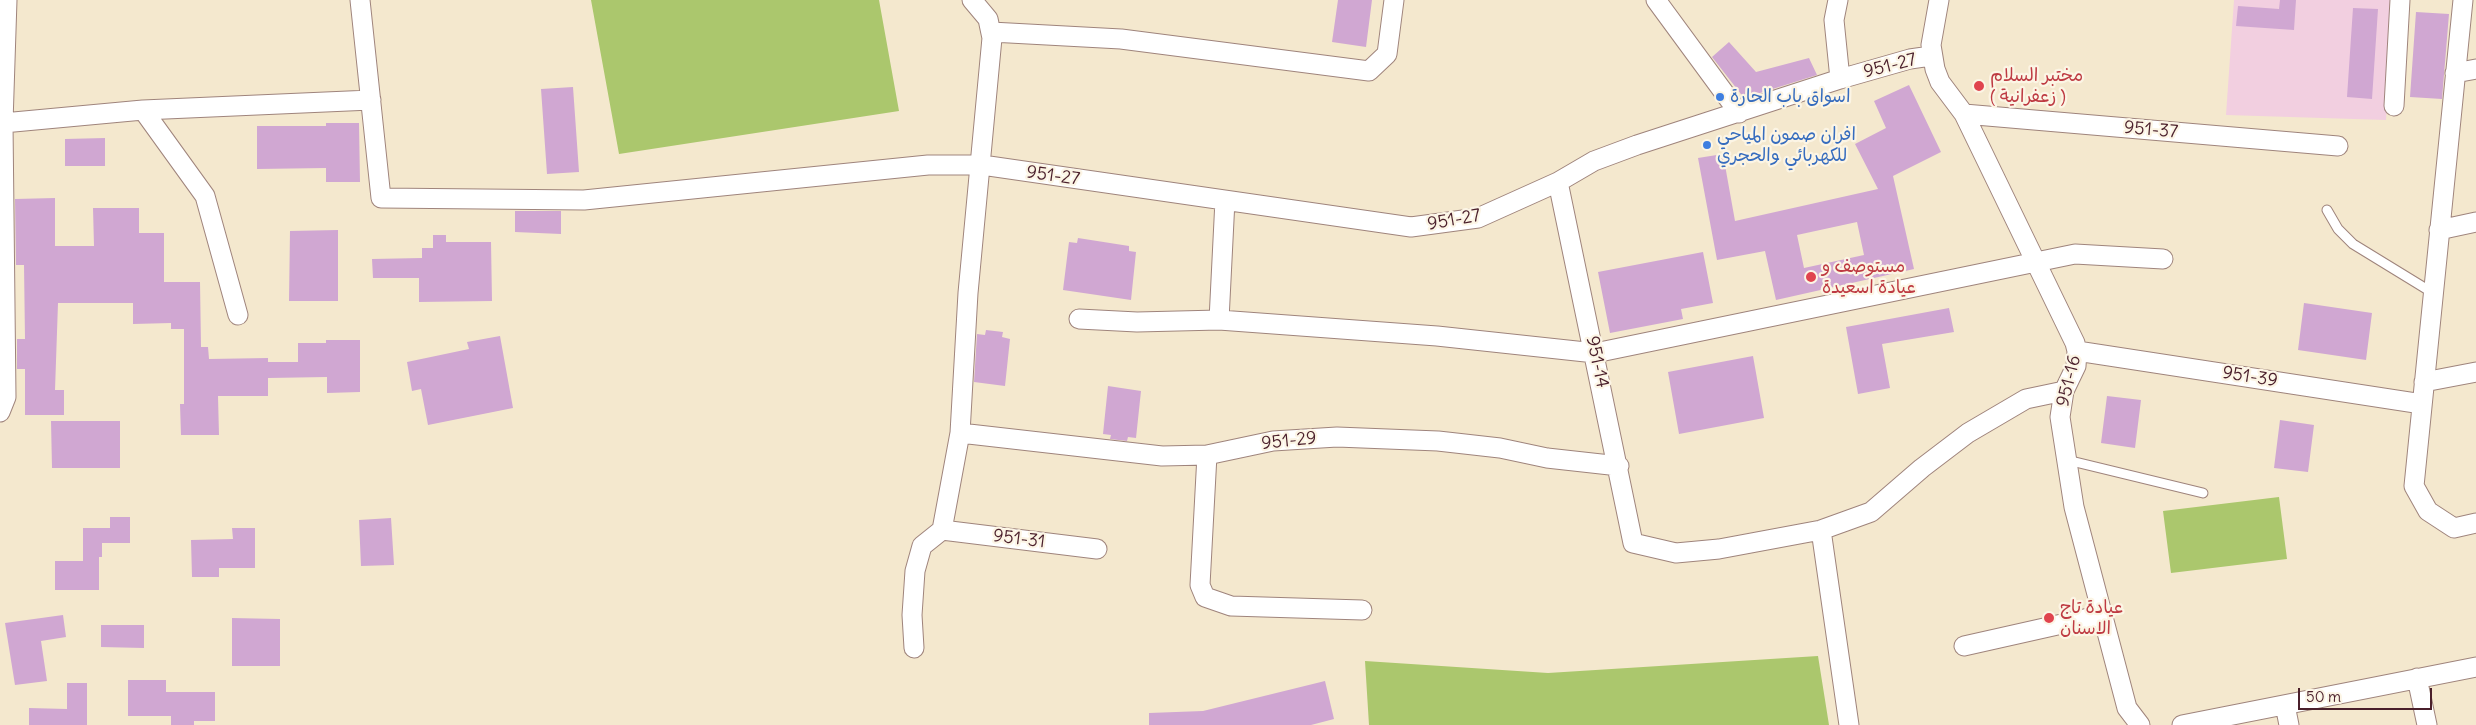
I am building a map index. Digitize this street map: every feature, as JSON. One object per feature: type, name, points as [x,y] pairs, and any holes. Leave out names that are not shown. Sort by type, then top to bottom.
[{"type":"street","points":[[0,412],[6,397],[3,123],[6,0]]},
{"type":"street","points":[[3,123],[142,110],[371,100],[360,0]]},
{"type":"street","points":[[914,648],[912,615],[915,571],[922,546],[942,530],[960,433],[968,293],[982,165],[992,38],[988,19],[972,0]]},
{"type":"street","points":[[991,32],[1121,39],[1369,70],[1387,54],[1394,0]]},
{"type":"street","points":[[1656,0],[1739,113]]},
{"type":"street","points":[[1838,0],[1834,20],[1840,79]]},
{"type":"street","name":"951-16","points":[[1940,0],[1931,45],[1931,56],[1940,82],[1964,114],[2037,262],[2078,351],[2076,366],[2064,390],[2060,416],[2074,507],[2127,708],[2140,725]]},
{"type":"street","points":[[2394,106],[2400,0]]},
{"type":"street","points":[[2463,0],[2414,486],[2428,511],[2454,528],[2476,523]]},
{"type":"street","name":"951-27","points":[[371,100],[381,198],[584,200],[928,165],[982,165],[1411,227],[1478,218],[1558,182],[1594,161],[1840,79],[1910,59],[1931,56]]},
{"type":"street","points":[[2455,73],[2476,69]]},
{"type":"street","points":[[142,110],[205,196],[238,315]]},
{"type":"street","name":"951-37","points":[[1964,114],[2338,146]]},
{"type":"street","name":"951-14","points":[[1558,182],[1619,466],[1633,543],[1676,553],[1719,549],[1821,530]]},
{"type":"street","points":[[1219,320],[1225,200]]},
{"type":"street","points":[[2439,230],[2476,222]]},
{"type":"street","points":[[1079,319],[1138,322],[1219,320],[1436,336],[1595,353],[2075,254],[2163,259]]},
{"type":"street","name":"951-39","points":[[2078,351],[2422,404]]},
{"type":"street","points":[[2424,382],[2476,372]]},
{"type":"street","points":[[1849,725],[1821,530],[1871,512],[1922,468],[1968,433],[2026,399],[2064,390]]},
{"type":"street","name":"951-29","points":[[960,433],[1162,456],[1207,455],[1274,441],[1337,437],[1438,441],[1500,448],[1547,458],[1619,466]]},
{"type":"street","points":[[1207,455],[1200,585],[1206,597],[1230,606],[1362,610]]},
{"type":"street","name":"951-31","points":[[942,530],[1097,549]]},
{"type":"street","points":[[1964,646],[2102,615]]},
{"type":"street","points":[[2182,725],[2476,667]]},
{"type":"street","points":[[2417,678],[2426,725]]},
{"type":"street","points":[[2285,705],[2289,725]]},
{"type":"lane","points":[[2327,210],[2338,229],[2353,244],[2433,293]]},
{"type":"lane","points":[[2067,460],[2203,493]]},
{"type":"shaded area","points":[[2234,0],[2394,0],[2386,120],[2226,115]]},
{"type":"green space","points":[[591,0],[879,0],[899,111],[619,154]]},
{"type":"green space","points":[[2279,497],[2287,559],[2171,573],[2163,511]]},
{"type":"green space","points":[[1818,656],[1829,725],[1369,725],[1365,661],[1548,673]]},
{"type":"building","points":[[1338,0],[1372,0],[1366,47],[1332,42]]},
{"type":"building","points":[[2280,0],[2296,0],[2294,30],[2236,26],[2238,6],[2279,9]]},
{"type":"building","points":[[2353,8],[2378,9],[2372,99],[2347,97]]},
{"type":"building","points":[[2416,12],[2449,14],[2442,99],[2410,97]]},
{"type":"building","points":[[1729,42],[1756,72],[1809,58],[1817,75],[1744,98],[1712,57]]},
{"type":"building","points":[[1909,85],[1941,152],[1893,176],[1914,269],[1776,300],[1765,251],[1717,260],[1698,158],[1723,154],[1735,221],[1878,189],[1855,144],[1886,128],[1874,101]],"holes":[[[1857,222],[1864,255],[1804,268],[1797,235]]]},
{"type":"building","points":[[573,87],[579,172],[547,174],[541,89]]},
{"type":"building","points":[[326,123],[359,123],[360,182],[326,182],[326,168],[257,169],[257,126],[326,126]]},
{"type":"building","points":[[105,138],[105,166],[65,166],[65,139]]},
{"type":"building","points":[[55,198],[55,246],[94,246],[93,208],[139,208],[139,233],[164,233],[164,282],[200,282],[201,347],[208,347],[209,359],[268,358],[268,362],[298,362],[298,343],[326,343],[326,340],[360,340],[360,392],[327,393],[327,377],[268,378],[268,396],[218,396],[219,435],[181,435],[180,404],[184,404],[184,329],[171,329],[171,323],[133,324],[133,303],[58,303],[55,390],[64,390],[64,415],[25,415],[25,369],[17,369],[17,339],[25,339],[24,265],[16,265],[15,199]]},
{"type":"building","points":[[515,211],[561,211],[561,234],[515,232]]},
{"type":"building","points":[[338,230],[338,301],[289,301],[290,231]]},
{"type":"building","points":[[433,235],[446,235],[446,242],[491,242],[492,301],[419,302],[419,278],[373,278],[372,259],[422,258],[422,248],[433,248]]},
{"type":"building","points":[[1078,238],[1129,246],[1129,251],[1136,252],[1131,300],[1063,290],[1069,242],[1077,243]]},
{"type":"building","points":[[1703,252],[1713,303],[1681,309],[1683,319],[1610,333],[1598,272]]},
{"type":"building","points":[[2304,303],[2372,313],[2366,360],[2298,350]]},
{"type":"building","points":[[1949,308],[1954,332],[1882,344],[1890,388],[1858,394],[1846,327]]},
{"type":"building","points":[[986,330],[1003,332],[1002,337],[1010,339],[1005,386],[974,382],[977,334],[985,335]]},
{"type":"building","points":[[500,336],[513,408],[428,425],[421,389],[412,391],[407,362],[469,349],[467,342]]},
{"type":"building","points":[[1753,356],[1764,418],[1679,434],[1668,372]]},
{"type":"building","points":[[1108,386],[1141,391],[1136,438],[1128,437],[1127,441],[1110,439],[1111,435],[1103,434]]},
{"type":"building","points":[[2107,396],[2141,400],[2135,448],[2101,443]]},
{"type":"building","points":[[2280,420],[2314,425],[2308,472],[2274,468]]},
{"type":"building","points":[[51,421],[120,421],[120,468],[52,468]]},
{"type":"building","points":[[110,517],[130,517],[130,543],[102,543],[102,557],[99,557],[99,590],[55,590],[55,561],[83,561],[83,528],[110,528]]},
{"type":"building","points":[[391,518],[394,565],[361,566],[359,520]]},
{"type":"building","points":[[232,528],[255,528],[255,568],[219,568],[219,577],[192,577],[191,540],[233,539]]},
{"type":"building","points":[[63,615],[66,637],[41,641],[47,681],[15,685],[5,623]]},
{"type":"building","points":[[232,618],[280,619],[280,666],[232,666]]},
{"type":"building","points":[[101,625],[144,625],[144,648],[101,647]]},
{"type":"building","points":[[128,680],[166,680],[166,692],[215,692],[215,721],[194,721],[194,725],[171,725],[171,716],[128,716]]},
{"type":"building","points":[[1325,681],[1334,719],[1311,725],[1149,725],[1149,713],[1203,711]]},
{"type":"building","points":[[67,683],[87,683],[87,725],[29,725],[29,708],[67,709]]},
{"type":"place","name":"مختبر السلام ( زعفرانية )","points":[[1979,86]]},
{"type":"place","name":"اسواق باب الحارة","points":[[1720,97]]},
{"type":"place","name":"افران صمون المياحي للكهربائي والحجري","points":[[1707,145]]},
{"type":"place","name":"مستوصف و عيادة اسعيدة","points":[[1811,277]]},
{"type":"place","name":"عيادة تاج الاسنان","points":[[2049,618]]}]
